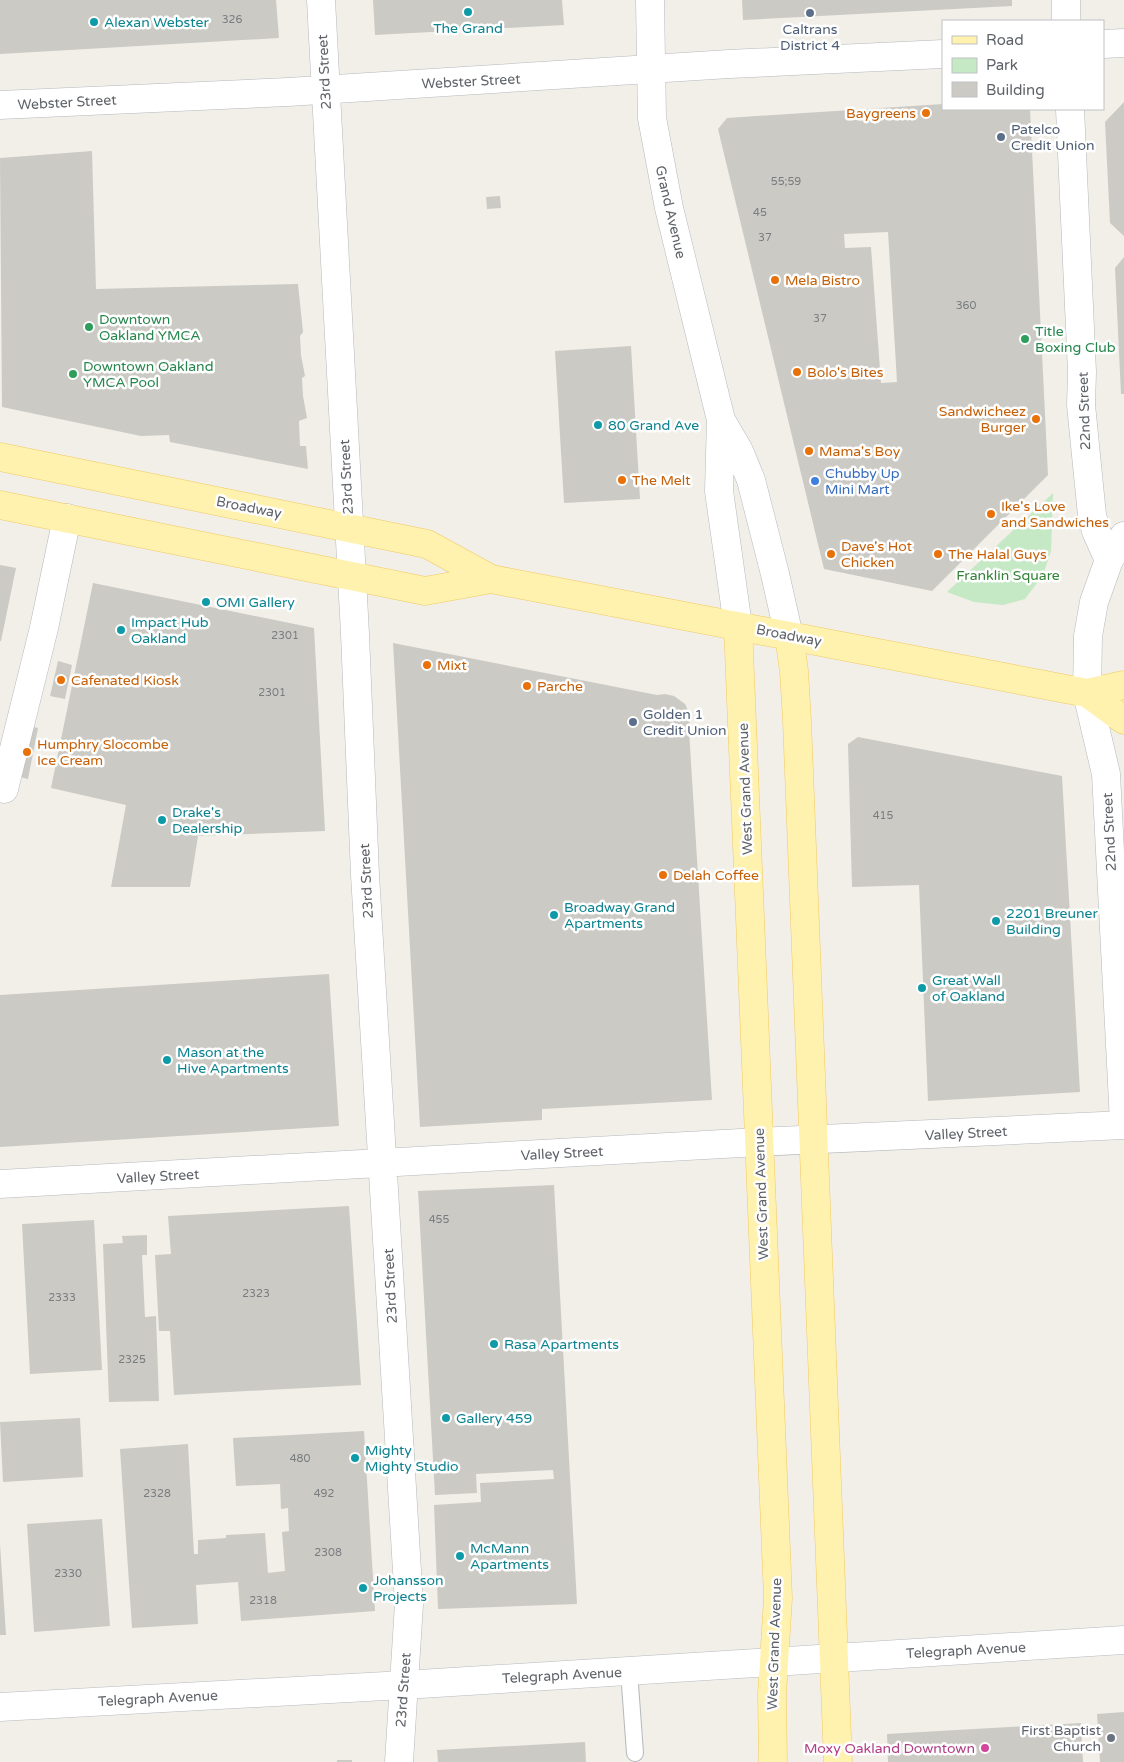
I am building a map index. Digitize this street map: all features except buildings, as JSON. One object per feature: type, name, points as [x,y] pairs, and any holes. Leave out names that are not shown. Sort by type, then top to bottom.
[{"type":"main road","name":"Broadway","points":[[0,457],[427,544],[491,579],[1087,692],[1124,685]]},
{"type":"main road","name":"Broadway","points":[[0,505],[425,591],[491,579]]},
{"type":"main road","name":"West Grand Avenue","points":[[738,626],[778,1598],[772,1694],[773,1762]]},
{"type":"main road","points":[[788,636],[794,672],[797,721],[838,1762]]},
{"type":"main road","name":"Broadway","points":[[1087,692],[1124,720]]},
{"type":"street","name":"23rd Street","points":[[321,0],[352,575],[365,875],[410,1604],[399,1762]]},
{"type":"street","name":"Grand Avenue","points":[[650,0],[652,118],[659,162],[721,420],[719,491],[738,626]]},
{"type":"street","points":[[1066,0],[1066,20]]},
{"type":"street","points":[[1104,44],[1124,43]]},
{"type":"street","name":"Webster Street","points":[[0,105],[325,89],[942,54]]},
{"type":"street","name":"22nd Street","points":[[1070,110],[1082,372],[1081,405],[1088,483],[1096,532],[1109,560]]},
{"type":"street","name":"Grand Avenue","points":[[721,420],[739,451],[751,480],[776,574],[788,636]]},
{"type":"street","points":[[4,788],[44,628],[67,518]]},
{"type":"street","name":"22nd Street","points":[[1124,536],[1109,560],[1094,602],[1088,636],[1087,692],[1106,774],[1124,1124]]},
{"type":"street","name":"Valley Street","points":[[0,1184],[1124,1124]]},
{"type":"street","name":"Telegraph Avenue","points":[[0,1707],[404,1685],[1124,1640]]},
{"type":"lane","points":[[629,1671],[635,1753]]},
{"type":"green space","name":"Franklin Square","points":[[1053,493],[1051,551],[1043,575],[1025,599],[1003,605],[974,602],[947,592]]},
{"type":"place","name":"The Grand","points":[[468,12]]},
{"type":"place","name":"Caltrans District 4","points":[[810,13]]},
{"type":"place","name":"Alexan Webster","points":[[94,22]]},
{"type":"place","name":"Baygreens","points":[[926,113]]},
{"type":"place","name":"Patelco Credit Union","points":[[1001,137]]},
{"type":"place","name":"Mela Bistro","points":[[775,280]]},
{"type":"place","name":"Downtown Oakland YMCA","points":[[89,327]]},
{"type":"place","name":"Title Boxing Club","points":[[1025,339]]},
{"type":"place","name":"Bolo's Bites","points":[[797,372]]},
{"type":"place","name":"Downtown Oakland YMCA Pool","points":[[73,374]]},
{"type":"place","name":"Sandwicheez Burger","points":[[1036,419]]},
{"type":"place","name":"80 Grand Ave","points":[[598,425]]},
{"type":"place","name":"Mama's Boy","points":[[809,451]]},
{"type":"place","name":"The Melt","points":[[622,480]]},
{"type":"place","name":"Chubby Up Mini Mart","points":[[815,481]]},
{"type":"place","name":"Ike's Love and Sandwiches","points":[[991,514]]},
{"type":"place","name":"Dave's Hot Chicken","points":[[831,554]]},
{"type":"place","name":"The Halal Guys","points":[[938,554]]},
{"type":"place","name":"OMI Gallery","points":[[206,602]]},
{"type":"place","name":"Impact Hub Oakland","points":[[121,630]]},
{"type":"place","name":"Mixt","points":[[427,665]]},
{"type":"place","name":"Cafenated Kiosk","points":[[61,680]]},
{"type":"place","name":"Parche","points":[[527,686]]},
{"type":"place","name":"Golden 1 Credit Union","points":[[633,722]]},
{"type":"place","name":"Humphry Slocombe Ice Cream","points":[[27,752]]},
{"type":"place","name":"Drake's Dealership","points":[[162,820]]},
{"type":"place","name":"Delah Coffee","points":[[663,875]]},
{"type":"place","name":"Broadway Grand Apartments","points":[[554,915]]},
{"type":"place","name":"2201 Breuner Building","points":[[996,921]]},
{"type":"place","name":"Great Wall of Oakland","points":[[922,988]]},
{"type":"place","name":"Mason at the Hive Apartments","points":[[167,1060]]},
{"type":"place","name":"Rasa Apartments","points":[[494,1344]]},
{"type":"place","name":"Gallery 459","points":[[446,1418]]},
{"type":"place","name":"Mighty Mighty Studio","points":[[355,1458]]},
{"type":"place","name":"McMann Apartments","points":[[460,1556]]},
{"type":"place","name":"Johansson Projects","points":[[363,1588]]},
{"type":"place","name":"First Baptist Church","points":[[1111,1738]]},
{"type":"place","name":"Moxy Oakland Downtown","points":[[985,1748]]}]
